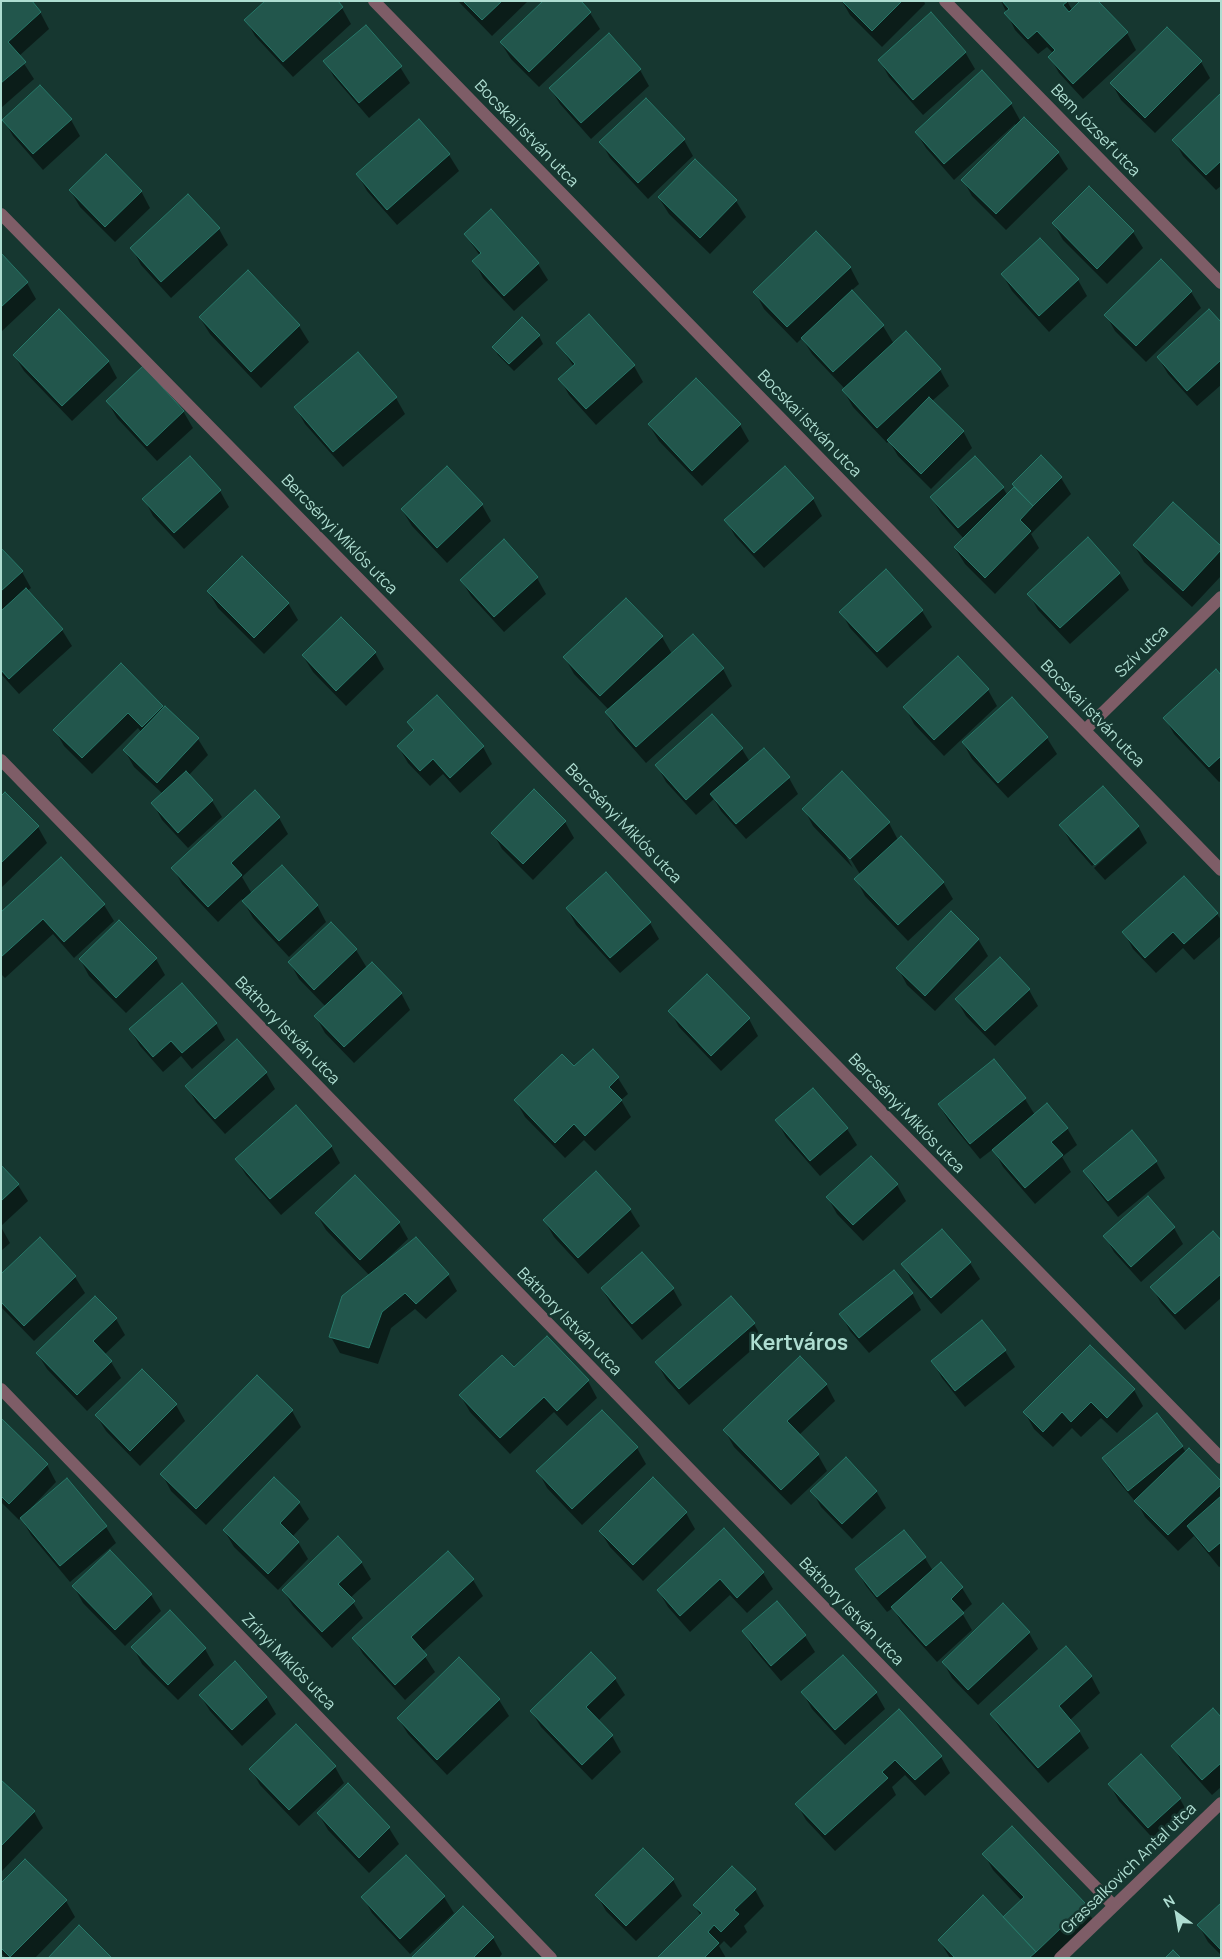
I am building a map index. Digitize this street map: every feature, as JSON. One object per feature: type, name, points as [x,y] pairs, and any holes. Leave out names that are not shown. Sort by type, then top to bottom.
[{"type":"street","name":"Bocskai István utca","points":[[374,1],[1221,870]]},
{"type":"street","name":"Bem József utca","points":[[945,1],[1221,283]]},
{"type":"street","name":"Bercsényi Miklós utca","points":[[1,214],[1221,1458]]},
{"type":"street","name":"Szív utca","points":[[1085,730],[1221,597]]},
{"type":"street","name":"Báthory István utca","points":[[1,760],[1114,1906]]},
{"type":"street","name":"Zrínyi Miklós utca","points":[[1,1389],[551,1958]]},
{"type":"street","name":"Grassalkovich Antal utca","points":[[1060,1958],[1221,1803]]},
{"type":"building","points":[[1,1],[32,1],[41,12],[8,42],[26,62],[1,83]]},
{"type":"building","points":[[265,1],[338,1],[343,7],[283,62],[244,20]]},
{"type":"building","points":[[463,1],[502,1],[482,20]]},
{"type":"building","points":[[543,1],[581,1],[591,12],[529,72],[500,42]]},
{"type":"building","points":[[842,1],[902,1],[872,31]]},
{"type":"building","points":[[1002,1],[1068,1],[1063,5],[1069,12],[1080,1],[1098,1],[1128,32],[1073,84],[1048,57],[1055,50],[1037,31],[1028,39],[1004,13],[1009,9]]},
{"type":"building","points":[[931,12],[966,52],[913,100],[878,60]]},
{"type":"building","points":[[366,25],[402,66],[359,103],[323,61]]},
{"type":"building","points":[[1167,27],[1202,61],[1145,118],[1110,83]]},
{"type":"building","points":[[609,33],[641,69],[581,123],[549,88]]},
{"type":"building","points":[[982,70],[1012,103],[944,164],[915,132]]},
{"type":"building","points":[[40,85],[72,119],[33,154],[2,120]]},
{"type":"building","points":[[1221,93],[1221,161],[1206,175],[1172,140]]},
{"type":"building","points":[[646,98],[685,139],[638,183],[599,142]]},
{"type":"building","points":[[1024,117],[1059,152],[996,214],[961,180]]},
{"type":"building","points":[[419,119],[450,154],[387,210],[356,174]]},
{"type":"building","points":[[106,154],[142,191],[105,227],[69,190]]},
{"type":"building","points":[[695,159],[737,200],[700,238],[658,197]]},
{"type":"building","points":[[1089,186],[1134,231],[1097,269],[1052,223]]},
{"type":"building","points":[[188,194],[220,228],[161,282],[130,248]]},
{"type":"building","points":[[491,209],[539,263],[504,296],[472,261],[481,253],[464,234]]},
{"type":"building","points":[[816,231],[851,267],[787,327],[753,292]]},
{"type":"building","points":[[1040,238],[1079,279],[1039,316],[1001,274]]},
{"type":"building","points":[[1,253],[28,282],[1,307]]},
{"type":"building","points":[[1161,259],[1192,291],[1136,346],[1104,315]]},
{"type":"building","points":[[248,270],[300,325],[251,372],[199,317]]},
{"type":"building","points":[[852,290],[884,325],[833,372],[801,338]]},
{"type":"building","points":[[59,309],[109,361],[62,406],[13,355]]},
{"type":"building","points":[[1209,309],[1221,322],[1221,360],[1187,391],[1157,357]]},
{"type":"building","points":[[589,314],[635,365],[586,409],[558,379],[575,364],[556,343]]},
{"type":"building","points":[[522,317],[540,335],[509,364],[492,347]]},
{"type":"building","points":[[906,331],[941,369],[877,428],[842,390]]},
{"type":"building","points":[[358,352],[397,397],[333,452],[294,407]]},
{"type":"building","points":[[143,366],[184,411],[147,446],[106,401]]},
{"type":"building","points":[[696,378],[741,424],[692,471],[648,424]]},
{"type":"building","points":[[929,397],[964,431],[921,474],[887,440]]},
{"type":"building","points":[[1041,455],[1062,477],[1033,506],[1012,484]]},
{"type":"building","points":[[190,456],[221,490],[174,533],[142,499]]},
{"type":"building","points":[[975,456],[1004,487],[958,528],[930,497]]},
{"type":"building","points":[[447,466],[483,504],[437,548],[401,509]]},
{"type":"building","points":[[785,466],[814,498],[754,553],[724,520]]},
{"type":"building","points":[[1014,487],[1033,506],[1020,520],[1031,531],[985,578],[954,547]]},
{"type":"building","points":[[1173,502],[1221,546],[1221,550],[1183,591],[1133,545]]},
{"type":"building","points":[[1088,537],[1120,573],[1060,628],[1027,594]]},
{"type":"building","points":[[504,539],[538,577],[494,617],[460,580]]},
{"type":"building","points":[[1,548],[23,571],[1,591]]},
{"type":"building","points":[[242,556],[289,603],[254,638],[207,591]]},
{"type":"building","points":[[886,569],[923,610],[877,652],[839,612]]},
{"type":"building","points":[[26,588],[63,629],[9,679],[1,670],[1,611]]},
{"type":"building","points":[[626,598],[663,636],[600,696],[563,657]]},
{"type":"building","points":[[341,617],[376,652],[336,691],[302,655]]},
{"type":"building","points":[[693,634],[724,668],[636,747],[605,712]]},
{"type":"building","points":[[958,656],[989,689],[934,740],[903,707]]},
{"type":"building","points":[[121,663],[163,706],[142,727],[128,713],[82,758],[53,730]]},
{"type":"building","points":[[1216,669],[1221,675],[1221,756],[1209,767],[1163,718]]},
{"type":"building","points":[[437,695],[484,746],[450,778],[433,759],[420,771],[397,746],[414,730],[407,722]]},
{"type":"building","points":[[1012,697],[1048,737],[998,783],[962,742]]},
{"type":"building","points":[[165,706],[199,738],[157,783],[123,750]]},
{"type":"building","points":[[712,714],[743,748],[686,800],[655,765]]},
{"type":"building","points":[[764,748],[790,777],[736,824],[710,794]]},
{"type":"building","points":[[186,771],[213,800],[178,833],[151,803]]},
{"type":"building","points":[[842,771],[890,822],[850,859],[802,809]]},
{"type":"building","points":[[1103,786],[1139,826],[1095,865],[1059,825]]},
{"type":"building","points":[[534,789],[566,821],[523,864],[491,833]]},
{"type":"building","points":[[255,790],[280,817],[231,863],[242,875],[208,907],[171,868]]},
{"type":"building","points":[[5,792],[39,826],[1,863],[1,796]]},
{"type":"building","points":[[901,836],[944,882],[898,925],[854,879]]},
{"type":"building","points":[[61,857],[105,904],[64,942],[43,919],[1,957],[1,912]]},
{"type":"building","points":[[282,865],[318,905],[279,941],[242,901]]},
{"type":"building","points":[[606,872],[651,922],[610,958],[566,908]]},
{"type":"building","points":[[1184,876],[1218,913],[1184,944],[1173,932],[1145,958],[1122,932]]},
{"type":"building","points":[[951,911],[979,939],[925,996],[896,968]]},
{"type":"building","points":[[119,920],[157,958],[116,998],[79,959]]},
{"type":"building","points":[[331,922],[357,949],[314,990],[288,962]]},
{"type":"building","points":[[1000,957],[1030,989],[985,1031],[955,999]]},
{"type":"building","points":[[372,962],[402,993],[344,1047],[314,1016]]},
{"type":"building","points":[[707,974],[750,1018],[711,1056],[668,1011]]},
{"type":"building","points":[[182,983],[217,1023],[182,1053],[171,1041],[153,1057],[129,1029]]},
{"type":"building","points":[[237,1039],[267,1072],[215,1119],[185,1086]]},
{"type":"building","points":[[593,1049],[619,1077],[609,1087],[622,1100],[585,1136],[574,1124],[555,1143],[514,1100],[562,1054],[574,1066]]},
{"type":"building","points":[[994,1059],[1026,1098],[970,1144],[938,1104]]},
{"type":"building","points":[[813,1088],[848,1128],[810,1161],[775,1120]]},
{"type":"building","points":[[1047,1103],[1068,1128],[1051,1142],[1063,1155],[1025,1188],[992,1150]]},
{"type":"building","points":[[296,1105],[332,1146],[270,1199],[235,1159]]},
{"type":"building","points":[[1132,1130],[1157,1161],[1108,1201],[1083,1171]]},
{"type":"building","points":[[871,1156],[898,1184],[853,1225],[826,1197]]},
{"type":"building","points":[[1,1165],[19,1184],[1,1201]]},
{"type":"building","points":[[596,1171],[631,1209],[578,1258],[543,1220]]},
{"type":"building","points":[[355,1175],[400,1222],[360,1260],[315,1213]]},
{"type":"building","points":[[1148,1196],[1175,1227],[1131,1267],[1103,1236]]},
{"type":"building","points":[[942,1229],[971,1262],[931,1298],[901,1264]]},
{"type":"building","points":[[1213,1231],[1221,1240],[1221,1274],[1175,1314],[1150,1287]]},
{"type":"building","points":[[40,1237],[76,1276],[24,1326],[1,1302],[1,1274]]},
{"type":"building","points":[[416,1237],[449,1274],[416,1304],[405,1293],[382,1312],[369,1348],[329,1337],[342,1296]]},
{"type":"building","points":[[642,1252],[674,1288],[632,1324],[601,1288]]},
{"type":"building","points":[[894,1270],[913,1293],[859,1338],[839,1314]]},
{"type":"building","points":[[95,1296],[117,1318],[93,1341],[112,1361],[77,1395],[36,1353]]},
{"type":"building","points":[[731,1296],[755,1323],[679,1389],[655,1362]]},
{"type":"building","points":[[982,1320],[1006,1350],[955,1391],[931,1361]]},
{"type":"building","points":[[547,1336],[589,1380],[557,1411],[544,1397],[500,1438],[459,1395],[502,1355],[514,1367]]},
{"type":"building","points":[[1090,1345],[1135,1389],[1107,1418],[1091,1402],[1071,1422],[1062,1412],[1043,1432],[1023,1412]]},
{"type":"building","points":[[800,1356],[827,1384],[787,1421],[819,1454],[781,1490],[723,1430]]},
{"type":"building","points":[[142,1369],[177,1404],[130,1451],[95,1415]]},
{"type":"building","points":[[257,1375],[293,1410],[196,1509],[160,1474]]},
{"type":"building","points":[[602,1410],[638,1447],[572,1509],[536,1471]]},
{"type":"building","points":[[1157,1413],[1183,1446],[1128,1491],[1102,1458]]},
{"type":"building","points":[[1,1418],[48,1464],[9,1504],[1,1496]]},
{"type":"building","points":[[1189,1448],[1221,1481],[1221,1485],[1168,1535],[1134,1501]]},
{"type":"building","points":[[846,1457],[877,1491],[842,1524],[810,1491]]},
{"type":"building","points":[[274,1477],[300,1502],[280,1523],[299,1542],[268,1574],[223,1530]]},
{"type":"building","points":[[653,1477],[687,1512],[633,1565],[599,1531]]},
{"type":"building","points":[[67,1478],[107,1526],[60,1566],[20,1518]]},
{"type":"building","points":[[1221,1496],[1221,1542],[1209,1552],[1187,1526]]},
{"type":"building","points":[[724,1528],[764,1572],[737,1598],[720,1579],[680,1616],[657,1590]]},
{"type":"building","points":[[904,1530],[926,1557],[877,1597],[855,1569]]},
{"type":"building","points":[[338,1536],[362,1562],[338,1584],[355,1601],[322,1632],[282,1590]]},
{"type":"building","points":[[110,1550],[152,1594],[115,1630],[72,1586]]},
{"type":"building","points":[[448,1551],[474,1579],[411,1637],[427,1655],[395,1685],[352,1638]]},
{"type":"building","points":[[941,1562],[963,1587],[951,1599],[964,1613],[926,1646],[891,1607]]},
{"type":"building","points":[[777,1601],[806,1635],[771,1666],[742,1631]]},
{"type":"building","points":[[1003,1603],[1030,1632],[968,1690],[942,1662]]},
{"type":"building","points":[[170,1610],[206,1648],[168,1685],[131,1647]]},
{"type":"building","points":[[1066,1646],[1092,1676],[1059,1706],[1080,1731],[1038,1768],[990,1714]]},
{"type":"building","points":[[591,1652],[616,1678],[586,1707],[613,1735],[582,1765],[530,1711]]},
{"type":"building","points":[[843,1655],[877,1692],[835,1730],[801,1692]]},
{"type":"building","points":[[459,1657],[500,1699],[437,1760],[397,1718]]},
{"type":"building","points":[[235,1661],[267,1697],[232,1730],[199,1695]]},
{"type":"building","points":[[1213,1708],[1221,1717],[1221,1763],[1202,1780],[1171,1746]]},
{"type":"building","points":[[899,1709],[942,1756],[915,1780],[895,1760],[882,1772],[888,1778],[825,1835],[795,1804]]},
{"type":"building","points":[[296,1724],[336,1766],[289,1810],[249,1769]]},
{"type":"building","points":[[1141,1754],[1181,1798],[1148,1828],[1108,1784]]},
{"type":"building","points":[[1,1780],[35,1811],[1,1846]]},
{"type":"building","points":[[348,1783],[390,1827],[359,1858],[317,1813]]},
{"type":"building","points":[[1012,1826],[1086,1904],[1036,1952],[1003,1917],[1024,1897],[982,1854]]},
{"type":"building","points":[[643,1848],[674,1879],[626,1926],[595,1895]]},
{"type":"building","points":[[406,1855],[445,1896],[400,1939],[361,1897]]},
{"type":"building","points":[[25,1859],[67,1900],[10,1957],[1,1948],[1,1883]]},
{"type":"building","points":[[732,1866],[756,1889],[734,1910],[739,1914],[721,1932],[714,1925],[708,1932],[719,1943],[704,1958],[657,1958],[702,1913],[693,1905]]},
{"type":"building","points":[[983,1895],[1036,1952],[1029,1958],[955,1958],[938,1940]]},
{"type":"building","points":[[1221,1903],[1221,1950],[1197,1925]]},
{"type":"building","points":[[463,1906],[494,1937],[473,1958],[411,1958]]},
{"type":"building","points":[[79,1925],[112,1958],[48,1958]]},
{"type":"building","points":[[1173,1950],[1181,1958],[1165,1958]]},
{"type":"district","name":"Kertváros","points":[[799,1344]]}]
